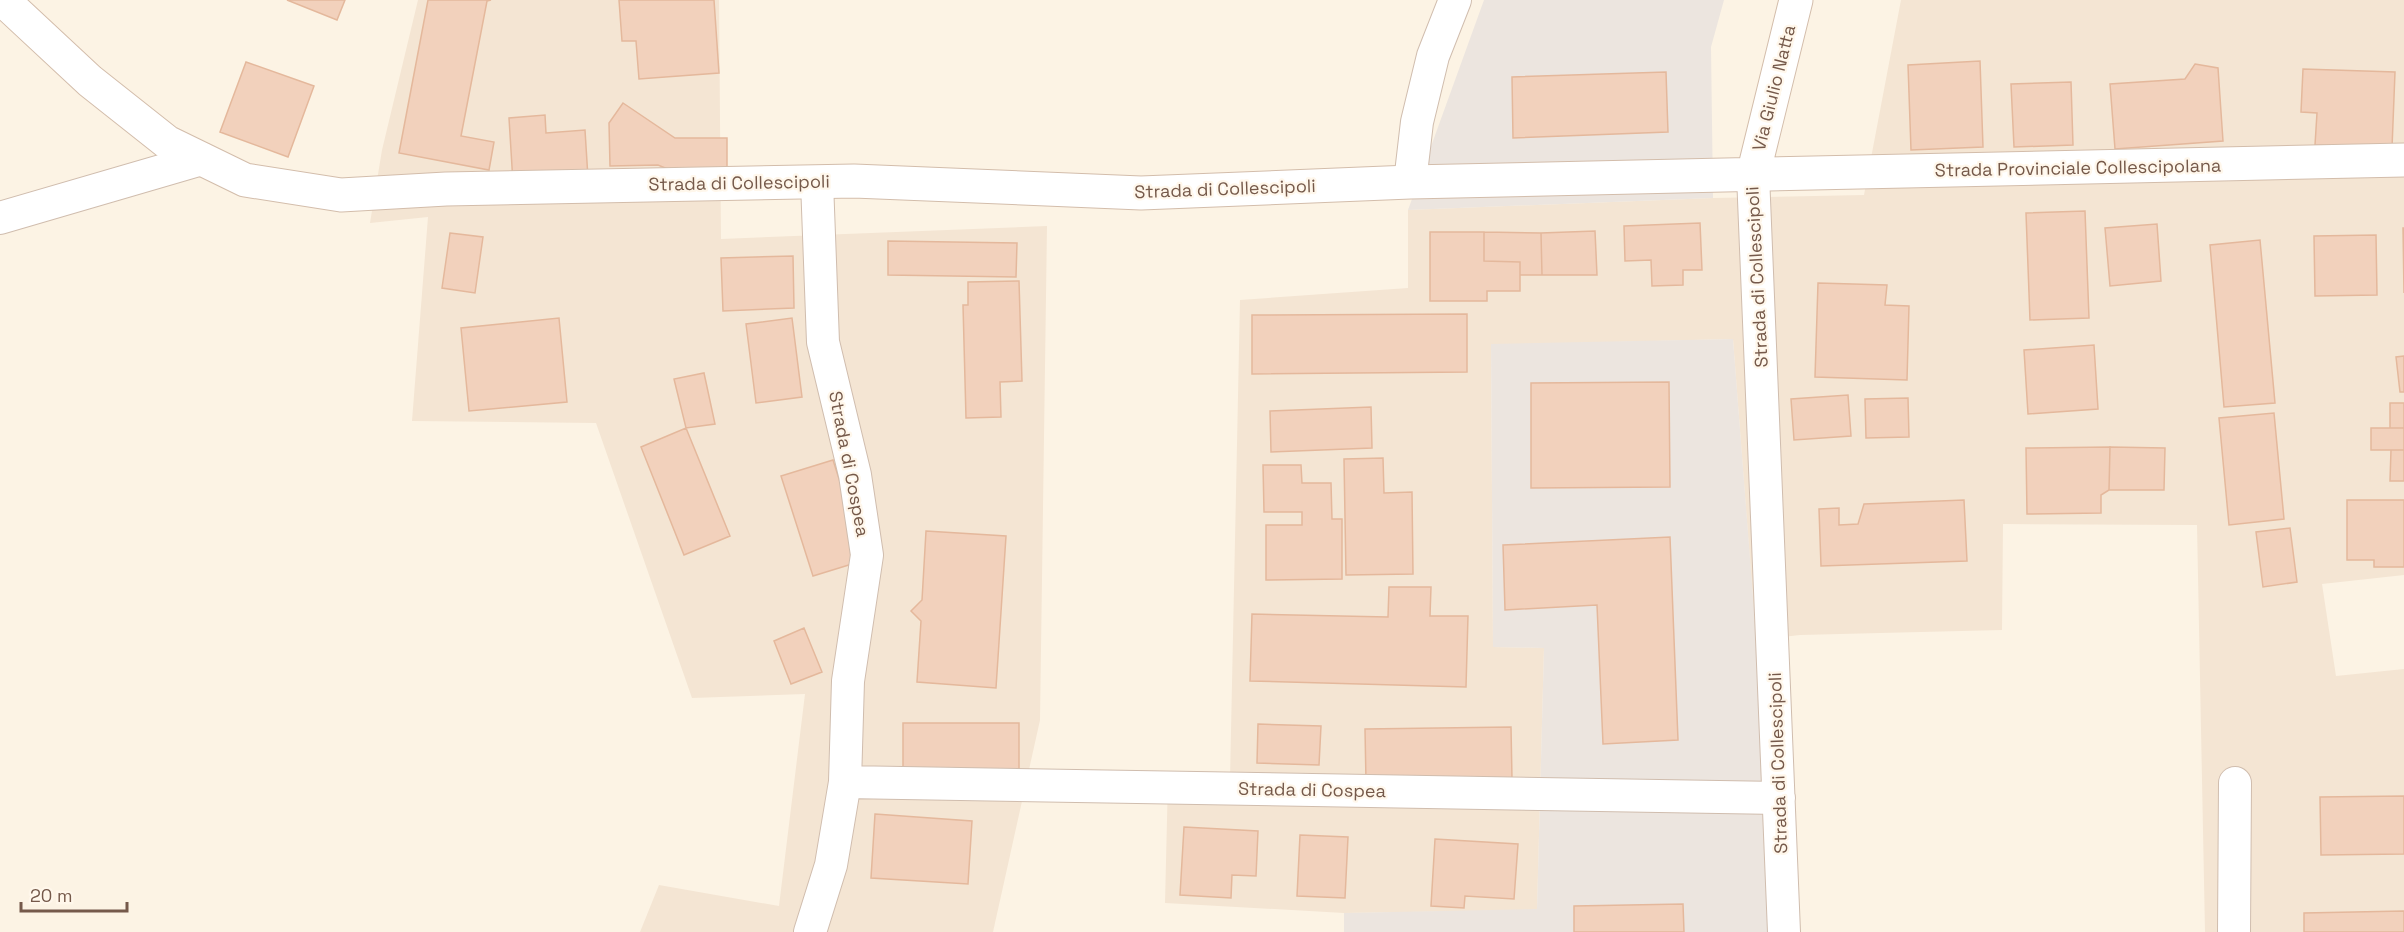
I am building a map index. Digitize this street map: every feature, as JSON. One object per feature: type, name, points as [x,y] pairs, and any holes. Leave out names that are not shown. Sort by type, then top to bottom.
[{"type":"street","name":"Strada di Collescipoli","points":[[3,0],[90,81],[167,142],[245,180],[341,195],[470,188],[854,181],[1141,194],[1410,183],[1753,175],[1784,932]]},
{"type":"street","points":[[1410,183],[1417,122],[1433,56],[1455,0]]},
{"type":"street","name":"Via Giulio Natta","points":[[1753,175],[1796,0]]},
{"type":"street","points":[[0,218],[202,159]]},
{"type":"street","name":"Strada Provinciale Collescipolana","points":[[1753,175],[2404,160]]},
{"type":"street","name":"Strada di Cospea","points":[[810,932],[831,865],[845,782],[848,681],[867,555],[855,475],[823,342],[817,182]]},
{"type":"street","name":"Strada di Cospea","points":[[845,782],[1779,798]]},
{"type":"street","points":[[2234,932],[2235,783]]},
{"type":"shaded area","points":[[418,0],[719,0],[721,239],[1047,226],[1040,720],[993,932],[640,932],[659,885],[779,906],[805,694],[692,698],[596,423],[412,421],[428,217],[370,223],[382,150]]},
{"type":"shaded area","points":[[1484,0],[1724,0],[1711,47],[1713,198],[1408,210]]},
{"type":"shaded area","points":[[1901,0],[2404,0],[2404,575],[2322,584],[2336,676],[2404,669],[2404,932],[2205,932],[2197,525],[2003,524],[2002,630],[1800,635],[1756,640],[1733,339],[1491,345],[1493,647],[1544,648],[1537,910],[1344,913],[1165,903],[1168,778],[1230,780],[1240,300],[1408,288],[1408,210],[1713,198],[1864,195]]},
{"type":"shaded area","points":[[1733,339],[1779,932],[1344,932],[1344,913],[1537,909],[1544,648],[1493,647],[1491,344]]},
{"type":"building","points":[[287,0],[345,0],[337,20]]},
{"type":"building","points":[[428,0],[491,0],[487,1],[461,136],[494,142],[489,170],[399,153]]},
{"type":"building","points":[[619,0],[714,0],[719,73],[639,79],[636,41],[622,41]]},
{"type":"building","points":[[1980,61],[1983,147],[1911,150],[1908,65]]},
{"type":"building","points":[[246,62],[314,86],[288,157],[220,132]]},
{"type":"building","points":[[2195,64],[2218,68],[2223,141],[2115,149],[2110,84],[2185,79]]},
{"type":"building","points":[[2303,69],[2395,72],[2392,148],[2315,145],[2317,113],[2301,112]]},
{"type":"building","points":[[1666,72],[1668,132],[1513,138],[1512,77]]},
{"type":"building","points":[[2071,82],[2073,145],[2014,147],[2011,84]]},
{"type":"building","points":[[623,103],[675,138],[727,138],[727,170],[670,170],[658,165],[610,166],[609,123]]},
{"type":"building","points":[[545,115],[546,133],[585,130],[588,178],[513,183],[509,118]]},
{"type":"building","points":[[2085,211],[2089,318],[2030,320],[2026,213]]},
{"type":"building","points":[[1700,223],[1702,270],[1683,270],[1683,285],[1652,286],[1651,260],[1625,261],[1624,226]]},
{"type":"building","points":[[2157,224],[2161,281],[2110,286],[2105,228]]},
{"type":"building","points":[[2403,228],[2404,228],[2404,293]]},
{"type":"building","points":[[1595,231],[1597,275],[1542,275],[1541,233]]},
{"type":"building","points":[[1430,232],[1484,232],[1484,261],[1520,262],[1520,291],[1487,291],[1487,301],[1430,301]]},
{"type":"building","points":[[1484,232],[1541,233],[1542,275],[1520,275],[1520,262],[1484,261]]},
{"type":"building","points":[[450,233],[483,237],[475,293],[442,288]]},
{"type":"building","points":[[2376,235],[2377,295],[2315,296],[2314,236]]},
{"type":"building","points":[[2260,240],[2275,403],[2224,407],[2210,245]]},
{"type":"building","points":[[888,241],[1017,243],[1016,277],[888,275]]},
{"type":"building","points":[[793,256],[794,308],[723,311],[721,258]]},
{"type":"building","points":[[1019,281],[1022,381],[1000,382],[1001,417],[966,418],[963,305],[968,305],[968,282]]},
{"type":"building","points":[[1818,283],[1887,285],[1885,305],[1909,306],[1907,380],[1815,377]]},
{"type":"building","points":[[1467,314],[1467,372],[1252,374],[1252,315]]},
{"type":"building","points":[[559,318],[567,402],[469,411],[461,328]]},
{"type":"building","points":[[792,318],[802,397],[756,403],[746,324]]},
{"type":"building","points":[[2094,345],[2098,409],[2028,414],[2024,350]]},
{"type":"building","points":[[2404,356],[2404,392],[2400,392],[2396,357]]},
{"type":"building","points":[[704,373],[715,424],[686,428],[674,379]]},
{"type":"building","points":[[1669,382],[1670,487],[1531,488],[1531,383]]},
{"type":"building","points":[[1848,395],[1851,436],[1794,440],[1791,399]]},
{"type":"building","points":[[1908,398],[1909,437],[1866,438],[1865,399]]},
{"type":"building","points":[[2390,403],[2404,403],[2404,428],[2390,428]]},
{"type":"building","points":[[1371,407],[1372,448],[1271,452],[1270,411]]},
{"type":"building","points":[[2274,413],[2284,519],[2229,525],[2219,418]]},
{"type":"building","points":[[686,428],[730,536],[684,555],[641,447]]},
{"type":"building","points":[[2371,428],[2404,428],[2404,450],[2371,450]]},
{"type":"building","points":[[2110,447],[2109,490],[2101,495],[2101,513],[2027,514],[2026,448]]},
{"type":"building","points":[[2110,447],[2165,448],[2164,490],[2109,490]]},
{"type":"building","points":[[2391,450],[2404,450],[2404,481],[2390,481]]},
{"type":"building","points":[[1383,458],[1384,493],[1412,492],[1413,574],[1346,575],[1344,459]]},
{"type":"building","points":[[833,460],[865,560],[813,576],[781,476]]},
{"type":"building","points":[[1263,465],[1301,465],[1302,483],[1331,483],[1332,519],[1342,519],[1342,579],[1266,580],[1266,525],[1302,525],[1302,512],[1264,512]]},
{"type":"building","points":[[1964,500],[1967,561],[1821,566],[1819,509],[1839,508],[1839,525],[1858,524],[1864,504]]},
{"type":"building","points":[[2347,500],[2404,500],[2404,567],[2374,567],[2374,560],[2347,560]]},
{"type":"building","points":[[2290,528],[2297,582],[2263,587],[2256,532]]},
{"type":"building","points":[[926,531],[1006,536],[996,688],[917,682],[921,621],[911,611],[922,600]]},
{"type":"building","points":[[1670,537],[1678,740],[1603,744],[1597,605],[1505,610],[1503,545]]},
{"type":"building","points":[[1389,587],[1431,587],[1430,616],[1468,616],[1466,687],[1250,681],[1252,614],[1388,617]]},
{"type":"building","points":[[804,628],[822,672],[791,684],[774,641]]},
{"type":"building","points":[[903,723],[1019,723],[1019,776],[903,776]]},
{"type":"building","points":[[1258,724],[1321,726],[1319,765],[1257,763]]},
{"type":"building","points":[[1511,727],[1512,779],[1366,782],[1365,729]]},
{"type":"building","points":[[2404,796],[2404,854],[2321,855],[2320,797]]},
{"type":"building","points":[[875,814],[972,821],[968,884],[871,878]]},
{"type":"building","points":[[1184,827],[1258,831],[1256,876],[1232,875],[1231,898],[1180,895]]},
{"type":"building","points":[[1300,835],[1348,837],[1345,898],[1297,896]]},
{"type":"building","points":[[1435,839],[1518,844],[1514,899],[1465,896],[1464,908],[1431,906]]},
{"type":"building","points":[[1683,904],[1684,932],[1574,932],[1574,906]]},
{"type":"building","points":[[2404,911],[2404,932],[2304,932],[2304,913]]}]
